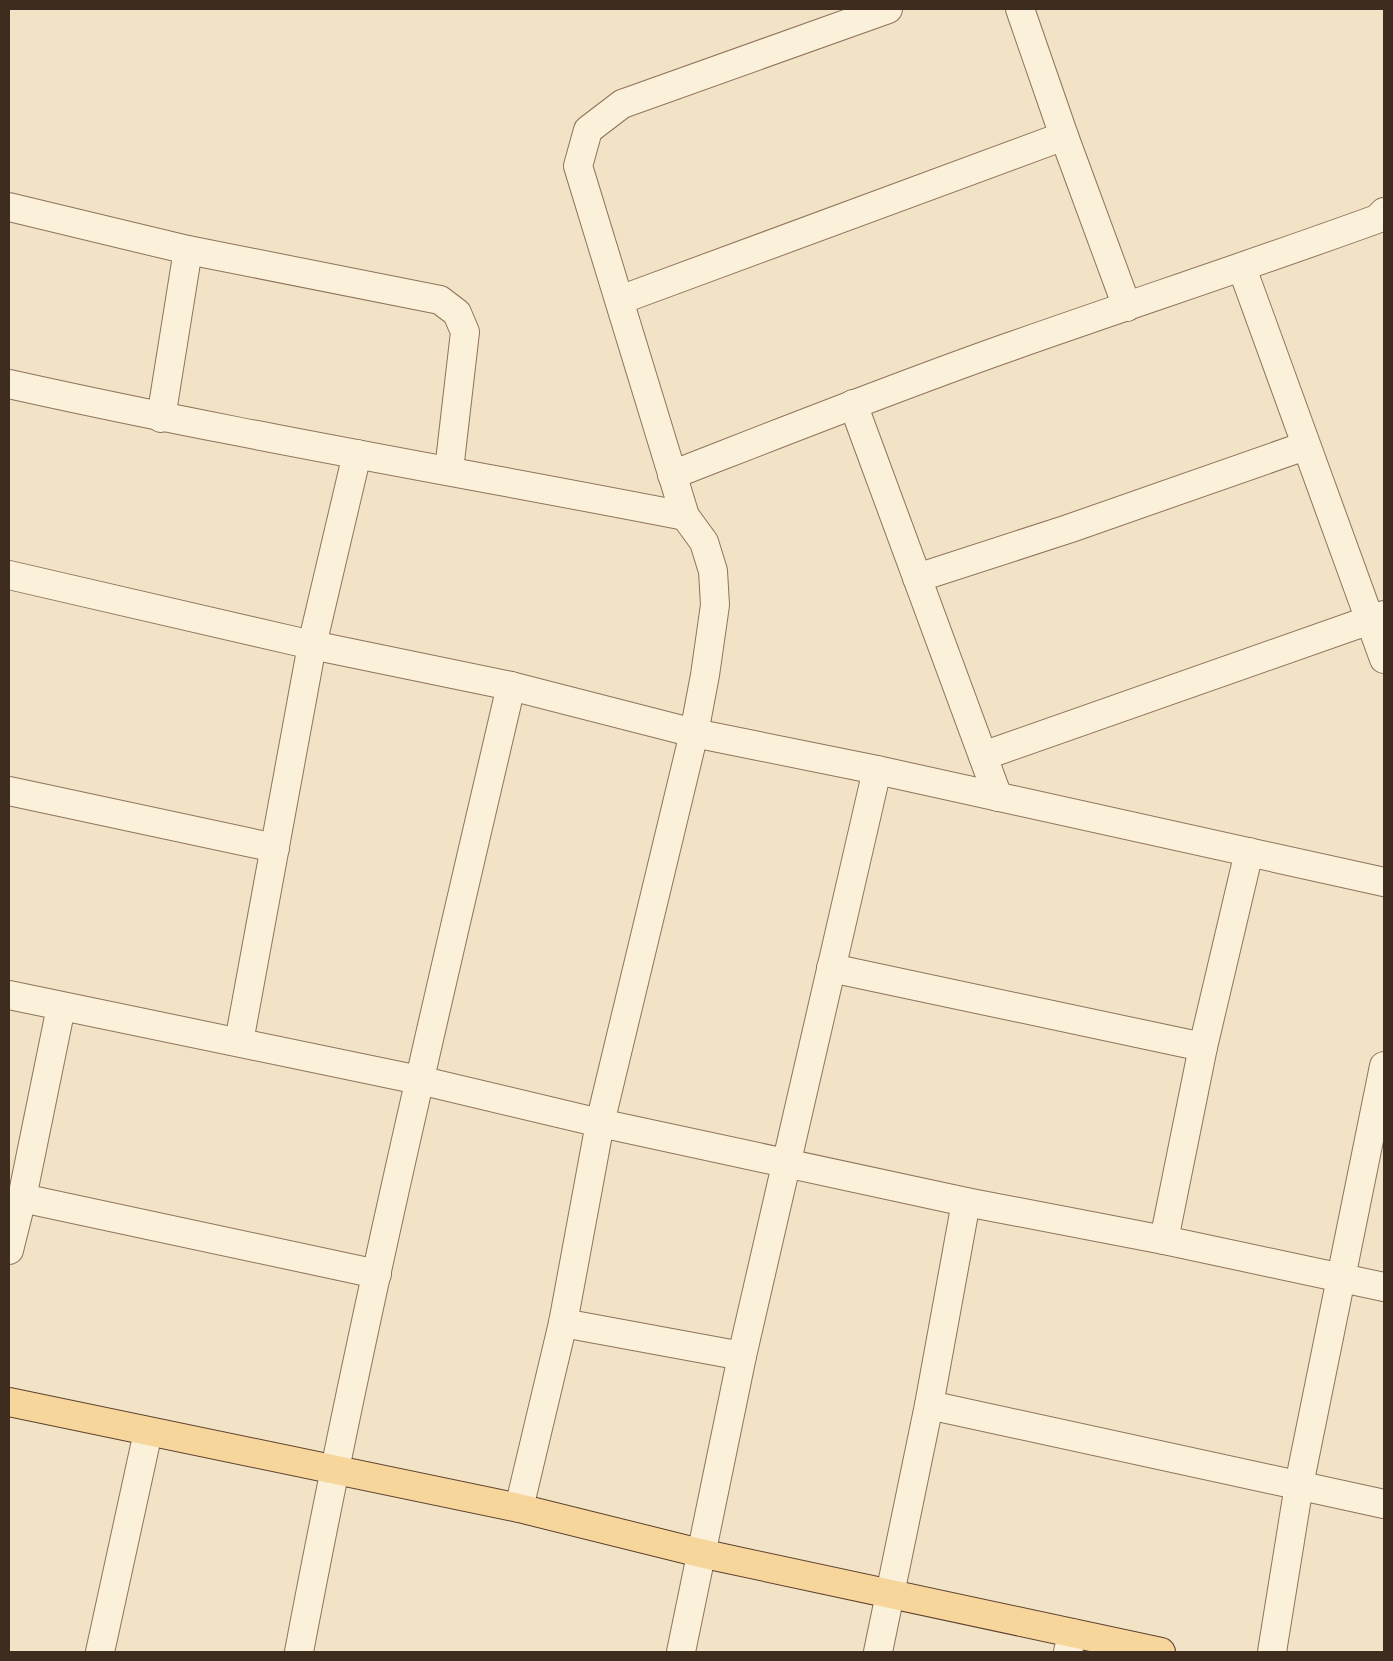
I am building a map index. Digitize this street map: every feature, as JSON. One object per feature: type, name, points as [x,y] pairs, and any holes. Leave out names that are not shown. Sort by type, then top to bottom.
[{"type":"main road","points":[[9,1402],[519,1508],[700,1553],[889,1594],[1070,1643],[1161,1652]]},
{"type":"street","points":[[519,1508],[563,1323],[600,1123],[694,733],[715,605],[713,571],[704,542],[685,516],[578,166],[588,130],[622,104],[888,9]]},
{"type":"street","points":[[1020,9],[1064,136],[1127,307]]},
{"type":"street","points":[[620,300],[1064,136]]},
{"type":"street","points":[[9,207],[188,250],[440,300],[457,312],[465,332],[449,470]]},
{"type":"street","points":[[672,475],[853,404],[1377,219],[1384,212]]},
{"type":"street","points":[[161,418],[188,250]]},
{"type":"street","points":[[1242,268],[1305,446],[1377,618],[1384,660]]},
{"type":"street","points":[[9,384],[161,418],[449,470],[685,516]]},
{"type":"street","points":[[853,404],[998,797]]},
{"type":"street","points":[[917,578],[1068,529],[1305,446]]},
{"type":"street","points":[[239,1042],[312,645],[357,454]]},
{"type":"street","points":[[9,575],[312,645],[510,686],[694,733],[877,770],[1384,882]]},
{"type":"street","points":[[983,756],[1377,618]]},
{"type":"street","points":[[299,1652],[334,1469],[419,1080],[510,686]]},
{"type":"street","points":[[681,1652],[742,1356],[877,770]]},
{"type":"street","points":[[9,791],[275,848]]},
{"type":"street","points":[[1164,1240],[1202,1047],[1249,852]]},
{"type":"street","points":[[831,968],[1202,1047]]},
{"type":"street","points":[[9,995],[419,1080],[600,1123],[966,1202],[1164,1240],[1384,1287]]},
{"type":"street","points":[[9,1250],[22,1198],[61,1007]]},
{"type":"street","points":[[1272,1652],[1299,1485],[1384,1072]]},
{"type":"street","points":[[22,1198],[377,1274]]},
{"type":"street","points":[[878,1652],[929,1405],[966,1202]]},
{"type":"street","points":[[563,1323],[742,1356]]},
{"type":"street","points":[[929,1405],[1384,1504]]},
{"type":"street","points":[[100,1652],[148,1432]]}]
